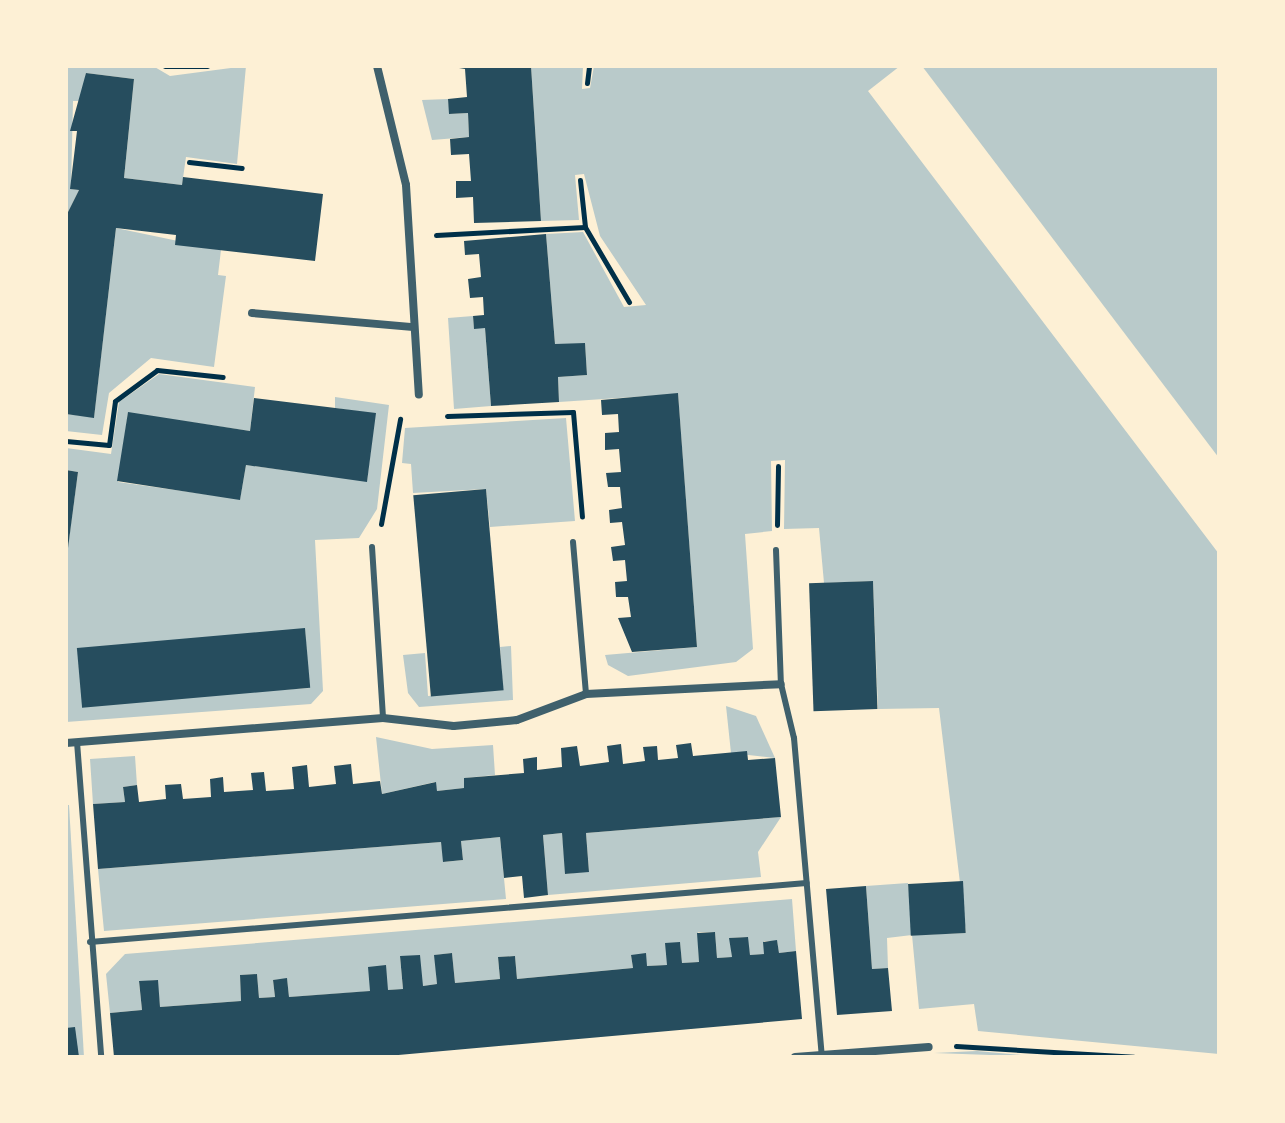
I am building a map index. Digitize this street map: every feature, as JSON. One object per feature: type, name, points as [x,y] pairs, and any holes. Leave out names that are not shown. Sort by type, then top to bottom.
[{"type":"street","points":[[377,66],[406,185],[419,395]]},
{"type":"street","points":[[252,313],[413,327]]},
{"type":"street","points":[[66,743],[383,718],[454,726],[517,720],[586,694],[781,684]]},
{"type":"street","points":[[795,1057],[929,1047]]},
{"type":"lane","points":[[573,542],[586,694]]},
{"type":"lane","points":[[372,547],[383,718]]},
{"type":"lane","points":[[776,550],[781,684],[794,738],[822,1055]]},
{"type":"lane","points":[[77,742],[101,1057]]},
{"type":"lane","points":[[90,942],[807,883]]},
{"type":"path","points":[[165,66],[207,66]]},
{"type":"path","points":[[587,83],[589,66]]},
{"type":"path","points":[[189,162],[242,168]]},
{"type":"path","points":[[580,180],[585,227],[629,302]]},
{"type":"path","points":[[431,235],[585,227]]},
{"type":"path","points":[[66,441],[109,445],[115,401],[157,370],[223,377]]},
{"type":"path","points":[[447,416],[573,412],[582,523],[573,542]]},
{"type":"path","points":[[372,547],[400,419]]},
{"type":"path","points":[[776,550],[778,466]]},
{"type":"path","points":[[988,1044],[1134,1057]]},
{"type":"shaded area","points":[[66,66],[153,66],[170,76],[246,66],[237,164],[186,157],[182,185],[124,178],[134,79],[86,73],[83,101],[73,101],[71,189],[79,190],[66,216]]},
{"type":"shaded area","points":[[531,66],[583,66],[582,89],[590,88],[594,66],[900,66],[868,91],[1219,554],[1219,1054],[978,1031],[974,1004],[919,1009],[912,935],[887,938],[888,968],[872,969],[866,886],[908,883],[913,935],[966,933],[939,708],[878,709],[873,581],[824,583],[819,528],[784,529],[785,460],[771,461],[772,531],[745,534],[753,649],[736,662],[628,676],[608,665],[605,655],[697,647],[678,394],[559,402],[558,377],[587,375],[585,344],[555,344],[546,234],[583,232],[624,307],[646,305],[600,236],[584,174],[575,175],[579,220],[541,221]]},
{"type":"shaded area","points":[[922,66],[1219,66],[1219,458]]},
{"type":"shaded area","points":[[448,99],[450,114],[468,113],[469,137],[432,140],[422,100]]},
{"type":"shaded area","points":[[116,228],[221,250],[218,275],[226,276],[214,367],[151,358],[109,393],[102,435],[66,431],[66,414],[94,417]]},
{"type":"shaded area","points":[[473,316],[474,328],[485,328],[491,406],[454,409],[448,318]]},
{"type":"shaded area","points":[[159,374],[255,387],[250,431],[128,413],[118,482],[240,499],[246,465],[367,481],[375,414],[335,408],[335,397],[389,405],[377,509],[359,538],[315,540],[323,691],[311,704],[66,722],[66,561],[78,472],[66,470],[66,448],[111,454],[119,402]],"holes":[[[305,629],[309,688],[83,702],[78,650]]]},
{"type":"shaded area","points":[[566,418],[575,521],[490,527],[486,489],[413,493],[411,464],[402,463],[405,428]]},
{"type":"shaded area","points":[[511,646],[513,700],[419,707],[408,693],[403,655],[425,653],[428,696],[503,690],[500,647]]},
{"type":"shaded area","points":[[726,706],[756,716],[775,758],[731,753]]},
{"type":"shaded area","points":[[376,737],[432,749],[493,745],[495,775],[465,778],[464,788],[437,791],[435,782],[382,794]]},
{"type":"shaded area","points":[[135,756],[137,785],[123,787],[125,802],[93,804],[90,759]]},
{"type":"shaded area","points":[[66,805],[69,805],[84,1057],[66,1057]]},
{"type":"shaded area","points":[[781,817],[758,852],[761,877],[548,895],[543,835],[562,833],[566,874],[589,871],[586,833]]},
{"type":"shaded area","points":[[500,837],[506,899],[104,931],[98,869],[441,842],[444,862],[463,860],[461,841]]},
{"type":"shaded area","points":[[792,899],[796,951],[779,953],[777,941],[764,941],[764,954],[750,955],[747,937],[730,938],[732,957],[717,958],[715,932],[698,932],[699,962],[682,963],[680,943],[667,965],[647,966],[631,955],[633,968],[517,979],[515,956],[498,957],[500,979],[455,983],[452,953],[435,955],[437,984],[423,986],[400,957],[403,989],[289,997],[287,979],[273,980],[275,997],[259,998],[257,974],[240,975],[241,1001],[160,1007],[157,980],[139,982],[142,1010],[110,1013],[106,974],[125,954]]},
{"type":"shaded area","points":[[977,1051],[1044,1057],[934,1053]]},
{"type":"building","points":[[447,66],[531,66],[541,221],[474,223],[473,197],[456,198],[456,181],[471,181],[469,154],[451,155],[450,139],[469,137],[468,113],[449,114],[448,99],[467,97],[465,69]]},
{"type":"building","points":[[86,73],[134,79],[124,178],[182,185],[183,177],[323,194],[315,261],[175,245],[176,235],[116,228],[94,418],[66,414],[66,216],[79,190],[70,189],[77,131],[70,131]]},
{"type":"building","points":[[546,234],[555,344],[585,343],[587,375],[558,377],[559,402],[491,406],[485,328],[474,329],[473,316],[484,315],[483,297],[470,298],[468,279],[481,277],[479,254],[465,255],[464,241]]},
{"type":"building","points":[[678,393],[697,647],[632,652],[618,618],[631,617],[628,597],[616,597],[615,582],[627,581],[625,560],[613,561],[611,547],[625,545],[622,522],[610,523],[609,510],[622,508],[620,487],[608,487],[606,473],[621,472],[619,449],[605,450],[605,433],[619,432],[618,414],[602,415],[601,400]]},
{"type":"building","points":[[254,398],[376,413],[367,482],[246,465],[240,500],[117,481],[128,412],[250,431]]},
{"type":"building","points":[[66,470],[78,472],[68,548],[66,548]]},
{"type":"building","points":[[486,489],[504,690],[431,697],[413,495]]},
{"type":"building","points":[[873,581],[877,709],[814,711],[809,583]]},
{"type":"building","points":[[305,628],[310,688],[82,708],[77,648]]},
{"type":"building","points":[[691,743],[693,756],[747,751],[748,760],[775,758],[781,817],[586,833],[589,872],[565,874],[562,833],[543,835],[548,895],[524,898],[522,876],[504,878],[500,837],[461,841],[463,860],[443,862],[441,842],[98,869],[93,804],[125,802],[123,787],[137,785],[139,802],[166,799],[165,785],[181,784],[183,799],[211,797],[210,779],[223,777],[224,792],[253,790],[251,773],[264,772],[266,791],[294,789],[292,767],[307,765],[309,787],[336,784],[334,766],[351,764],[353,784],[380,781],[382,794],[436,782],[437,791],[464,788],[464,778],[524,773],[523,759],[537,757],[537,770],[562,767],[561,748],[577,746],[580,766],[609,762],[607,746],[621,744],[623,764],[645,761],[643,747],[657,746],[658,760],[678,758],[676,745]]},
{"type":"building","points":[[963,881],[966,933],[911,936],[908,884]]},
{"type":"building","points":[[866,886],[872,969],[888,968],[892,1011],[837,1015],[826,889]]},
{"type":"building","points":[[715,932],[717,958],[732,957],[729,938],[748,937],[750,955],[764,954],[763,942],[777,940],[779,953],[796,951],[802,1019],[376,1057],[114,1057],[110,1013],[142,1010],[139,981],[158,980],[160,1007],[241,1001],[240,975],[257,974],[259,998],[275,997],[273,980],[287,978],[289,997],[370,991],[368,967],[386,965],[388,990],[403,989],[400,956],[420,955],[423,986],[437,984],[434,955],[452,953],[455,983],[500,979],[498,957],[515,956],[517,979],[633,968],[631,955],[646,953],[647,966],[667,965],[665,943],[680,942],[682,963],[699,962],[697,933]]},
{"type":"building","points":[[75,1027],[79,1057],[66,1057],[66,1028]]}]
